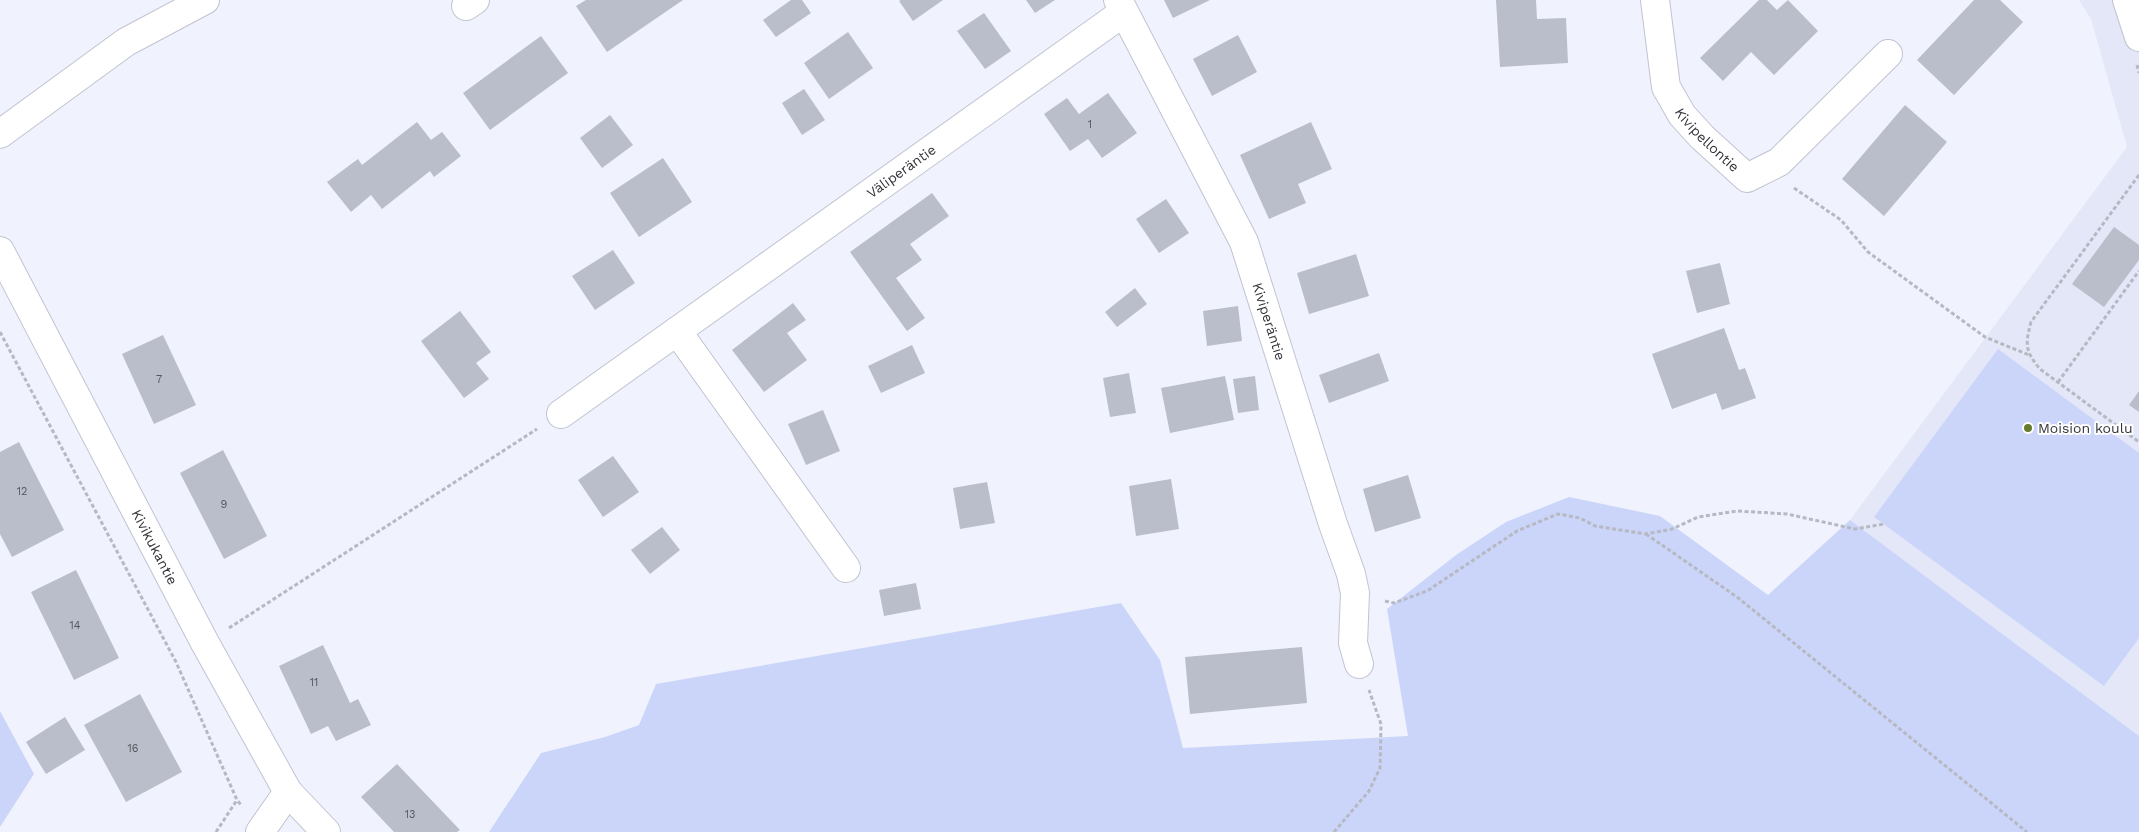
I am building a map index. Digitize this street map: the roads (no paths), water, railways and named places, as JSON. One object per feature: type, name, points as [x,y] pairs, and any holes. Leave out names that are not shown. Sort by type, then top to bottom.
[{"type":"street","points":[[0,134],[126,42],[205,0]]},
{"type":"street","name":"Kivipellontie","points":[[1655,0],[1666,87],[1682,115],[1702,137],[1747,178],[1779,162],[1888,54]]},
{"type":"street","points":[[2127,0],[2139,37]]},
{"type":"street","name":"Väliperäntie","points":[[561,414],[1121,6]]},
{"type":"street","name":"Kiviperäntie","points":[[1121,6],[1244,242],[1333,524],[1349,566],[1355,593],[1353,643],[1359,664]]},
{"type":"street","name":"Kivikukantie","points":[[0,251],[206,643],[288,792],[326,832]]},
{"type":"street","points":[[677,331],[846,568]]},
{"type":"street","points":[[261,831],[288,792]]},
{"type":"place","name":"Moision koulu","points":[[2028,428]]}]
